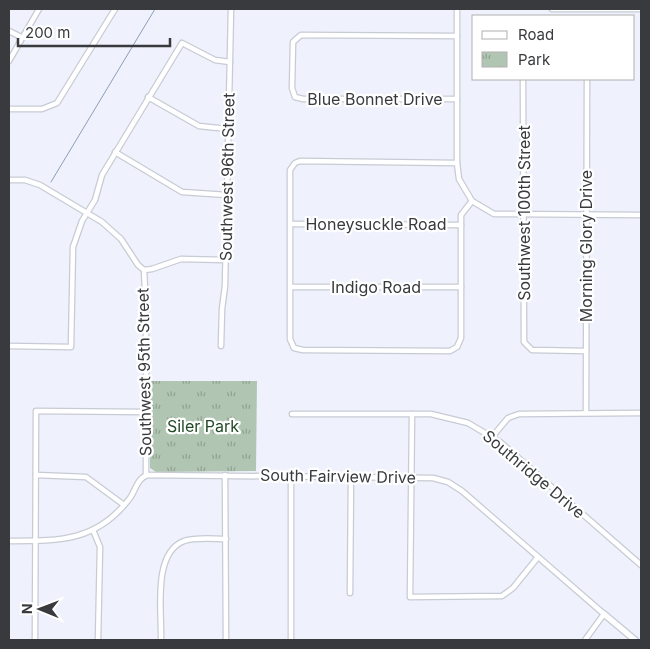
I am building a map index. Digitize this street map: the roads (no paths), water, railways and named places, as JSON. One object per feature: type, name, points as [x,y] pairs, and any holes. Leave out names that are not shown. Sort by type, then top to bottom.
[{"type":"street","points":[[9,61],[21,37],[39,9]]},
{"type":"street","points":[[9,109],[42,109],[57,103],[115,9]]},
{"type":"street","name":"Southwest 96th Street","points":[[221,346],[226,260],[231,9]]},
{"type":"street","points":[[457,9],[457,163],[459,179],[472,201],[494,214],[641,216]]},
{"type":"street","points":[[552,9],[641,9]]},
{"type":"street","points":[[9,31],[21,37]]},
{"type":"street","name":"Blue Bonnet Drive","points":[[457,36],[301,35],[292,44],[292,88],[294,95],[300,99],[457,99]]},
{"type":"street","points":[[9,346],[72,346],[73,246],[78,231],[95,200],[100,179],[115,152],[182,43],[215,60],[230,62]]},
{"type":"street","name":"Southwest 100th Street","points":[[523,80],[524,342],[532,350],[586,350]]},
{"type":"street","name":"Morning Glory Drive","points":[[586,413],[587,80]]},
{"type":"street","points":[[148,97],[199,126],[228,129]]},
{"type":"street","points":[[115,152],[182,192],[227,195]]},
{"type":"street","points":[[457,163],[300,161],[295,163],[290,170],[290,339],[293,346],[303,350],[450,350],[457,347],[461,338],[462,213],[472,201]]},
{"type":"street","points":[[9,180],[34,182],[87,213],[115,232],[131,252],[138,265],[144,270],[181,259],[226,260]]},
{"type":"street","name":"Honeysuckle Road","points":[[291,224],[461,225]]},
{"type":"street","name":"Southwest 95th Street","points":[[144,270],[146,304],[146,475]]},
{"type":"street","name":"Indigo Road","points":[[291,287],[461,287]]},
{"type":"street","points":[[35,640],[36,411],[146,412]]},
{"type":"street","points":[[492,437],[501,424],[514,415],[641,413]]},
{"type":"street","name":"Southridge Drive","points":[[292,414],[412,414],[437,415],[462,420],[492,437],[641,565]]},
{"type":"street","points":[[412,414],[410,597],[502,596],[513,588],[538,557]]},
{"type":"street","points":[[36,475],[86,477],[124,505]]},
{"type":"street","points":[[9,541],[67,539],[93,530],[108,521],[124,505],[142,477],[146,475]]},
{"type":"street","name":"South Fairview Drive","points":[[146,475],[291,475],[439,479],[457,487],[635,640]]},
{"type":"street","points":[[226,475],[226,640]]},
{"type":"street","points":[[290,640],[291,475]]},
{"type":"street","points":[[350,593],[351,476]]},
{"type":"street","points":[[93,530],[100,547],[98,640]]},
{"type":"street","points":[[161,640],[162,570],[168,554],[177,545],[187,540],[226,539]]},
{"type":"street","points":[[585,640],[604,614]]},
{"type":"waterway","points":[[51,182],[155,9]]},
{"type":"park label","name":"Siler Park","points":[[203,426]]}]
